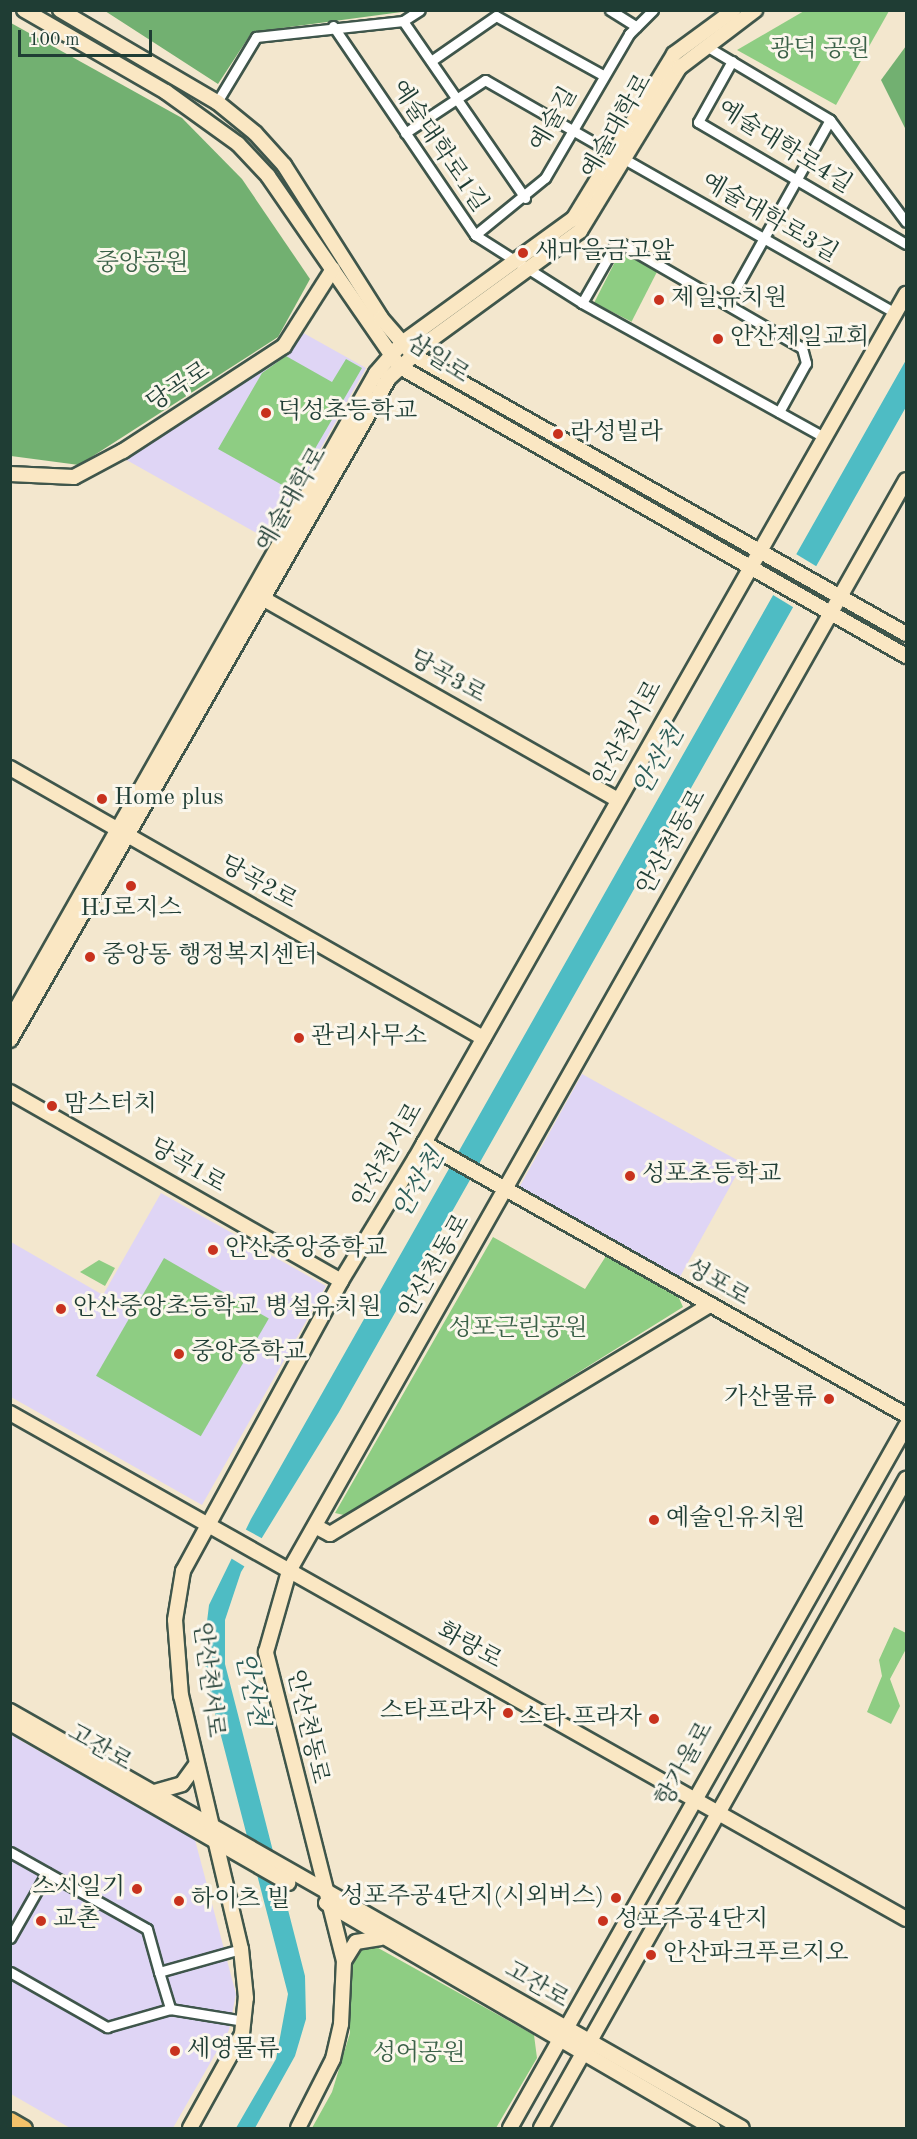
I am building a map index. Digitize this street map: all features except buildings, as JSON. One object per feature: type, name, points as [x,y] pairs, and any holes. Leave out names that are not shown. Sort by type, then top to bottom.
[{"type":"main road","points":[[10,2120],[24,2128]]},
{"type":"street","name":"삼일로","points":[[24,10],[166,92],[238,144],[268,176],[333,269],[388,357],[400,367],[748,568],[906,656]]},
{"type":"street","name":"삼일로","points":[[60,10],[217,102],[284,165],[402,343],[413,355],[906,634]]},
{"type":"street","points":[[217,102],[256,37],[333,26],[404,21],[420,10]]},
{"type":"street","points":[[610,10],[636,26]]},
{"type":"street","name":"예술길","points":[[475,235],[525,198],[545,177],[603,75],[636,26],[653,10]]},
{"type":"street","name":"예술대학로","points":[[258,596],[400,367],[580,231],[674,54],[734,10]]},
{"type":"street","name":"예술대학로","points":[[10,1020],[123,832],[258,596],[388,357],[402,343],[574,218],[620,157],[666,87],[706,46],[755,10]]},
{"type":"street","points":[[431,61],[496,16],[603,75]]},
{"type":"street","points":[[404,21],[525,198]]},
{"type":"street","name":"예술대학로1길","points":[[333,26],[475,235],[582,303],[822,436]]},
{"type":"street","name":"예술대학로4길","points":[[706,46],[830,120],[906,222]]},
{"type":"street","name":"예술대학로4길","points":[[732,61],[698,122],[906,244]]},
{"type":"street","name":"예술대학로3길","points":[[456,99],[485,80],[892,311]]},
{"type":"street","points":[[405,133],[456,99]]},
{"type":"street","points":[[727,304],[830,120]]},
{"type":"street","points":[[582,303],[614,247],[622,244],[802,348],[807,363],[779,412]]},
{"type":"street","name":"당곡로","points":[[10,474],[74,477],[123,451],[284,346],[333,269]]},
{"type":"street","name":"안산천서로","points":[[190,2128],[244,2021],[240,1949],[218,1838],[208,1826],[181,1696],[175,1620],[183,1572],[340,1281],[424,1143],[892,311],[906,294]]},
{"type":"street","name":"안산천동로","points":[[298,2128],[333,2059],[341,2024],[344,1961],[266,1652],[289,1571],[505,1190],[824,609],[906,480]]},
{"type":"street","name":"당곡3로","points":[[258,596],[618,800]]},
{"type":"street","name":"당곡2로","points":[[10,768],[483,1038]]},
{"type":"street","name":"예술대학로","points":[[10,1040],[123,832]]},
{"type":"street","name":"당곡1로","points":[[10,1092],[340,1281]]},
{"type":"street","name":"성포로","points":[[424,1143],[906,1415]]},
{"type":"street","points":[[315,1526],[330,1534],[710,1305]]},
{"type":"street","name":"화랑로","points":[[10,1413],[272,1563],[906,1918]]},
{"type":"street","name":"항가울로","points":[[510,2128],[693,1798],[906,1426]]},
{"type":"street","points":[[541,2128],[588,2049],[906,1479]]},
{"type":"street","name":"고잔로","points":[[10,1712],[208,1826]]},
{"type":"street","name":"고잔로","points":[[10,1723],[218,1838],[228,1850],[327,1898],[588,2049],[713,2128]]},
{"type":"street","points":[[151,1793],[182,1784],[196,1765]]},
{"type":"street","points":[[218,1838],[308,1888]]},
{"type":"street","points":[[10,1852],[147,1929],[171,2009]]},
{"type":"street","points":[[10,1938],[47,1873]]},
{"type":"street","name":"고잔로","points":[[327,1898],[381,1938],[562,2034]]},
{"type":"street","points":[[344,1961],[356,1942],[381,1938]]},
{"type":"street","points":[[159,1972],[240,1949]]},
{"type":"street","points":[[10,1972],[107,2027],[171,2009],[244,2021]]},
{"type":"street","name":"고잔로","points":[[588,2049],[742,2128]]},
{"type":"shaded area","name":"덕성초등학교","points":[[298,330],[366,368],[269,540],[123,458]]},
{"type":"shaded area","name":"성포초등학교","points":[[582,1074],[743,1163],[679,1279],[518,1189]]},
{"type":"shaded area","name":"중앙중학교","points":[[161,1193],[326,1286],[202,1505],[11,1397],[11,1242],[103,1295]]},
{"type":"shaded area","points":[[11,1735],[195,1840],[236,1994],[229,2030],[173,2128],[70,2128],[11,2094]]},
{"type":"green space","points":[[105,11],[409,11],[252,32],[218,84]]},
{"type":"green space","name":"광덕 공원","points":[[804,11],[889,11],[836,105],[737,50]]},
{"type":"green space","name":"중앙공원","points":[[11,23],[182,118],[242,179],[310,279],[278,337],[79,465],[11,456]]},
{"type":"green space","points":[[906,46],[906,130],[881,80]]},
{"type":"green space","points":[[620,252],[657,271],[632,322],[594,303]]},
{"type":"green space","points":[[286,356],[332,382],[346,359],[362,368],[291,490],[218,449],[262,373]]},
{"type":"green space","name":"성포근린공원","points":[[493,1237],[585,1289],[606,1256],[679,1298],[683,1307],[348,1516],[335,1513]]},
{"type":"green space","points":[[164,1258],[269,1318],[201,1436],[96,1376]]},
{"type":"green space","points":[[99,1260],[115,1268],[105,1286],[80,1272]]},
{"type":"green space","points":[[894,1627],[906,1633],[906,1649],[890,1679],[900,1706],[891,1724],[867,1712],[882,1676],[879,1660]]},
{"type":"green space","name":"성어공원","points":[[371,1944],[534,2035],[537,2058],[496,2128],[312,2128],[332,2092],[350,2033],[348,1960],[356,1949]]},
{"type":"water","points":[[906,360],[906,407],[339,1412],[241,1572],[225,1620],[225,1664],[305,1976],[306,2019],[295,2056],[255,2128],[236,2128],[276,2059],[288,1994],[214,1709],[203,1655],[209,1605],[251,1519]]},
{"type":"pier","points":[[796,554],[819,568],[795,608],[772,594]]},
{"type":"pier","points":[[243,1528],[265,1540],[247,1568],[229,1557]]},
{"type":"place","name":"새마을금고앞","points":[[523,253]]},
{"type":"place","name":"제일유치원","points":[[659,300]]},
{"type":"place","name":"안산제일교회","points":[[718,339]]},
{"type":"place","name":"덕성초등학교","points":[[266,413]]},
{"type":"place","name":"라성빌라","points":[[558,434]]},
{"type":"place","name":"Home plus","points":[[102,799]]},
{"type":"place","name":"HJ로지스","points":[[131,886]]},
{"type":"place","name":"중앙동 행정복지센터","points":[[90,957]]},
{"type":"place","name":"관리사무소","points":[[299,1038]]},
{"type":"place","name":"맘스터치","points":[[52,1106]]},
{"type":"place","name":"성포초등학교","points":[[630,1176]]},
{"type":"place","name":"안산중앙중학교","points":[[213,1250]]},
{"type":"place","name":"안산중앙초등학교 병설유치원","points":[[61,1309]]},
{"type":"place","name":"중앙중학교","points":[[179,1354]]},
{"type":"place","name":"가산물류","points":[[829,1399]]},
{"type":"place","name":"예술인유치원","points":[[654,1520]]},
{"type":"place","name":"스타프라자","points":[[508,1713]]},
{"type":"place","name":"스타 프라자","points":[[654,1719]]},
{"type":"place","name":"스시일기","points":[[137,1889]]},
{"type":"place","name":"성포주공4단지(시외버스)","points":[[616,1898]]},
{"type":"place","name":"하이츠 빌","points":[[179,1901]]},
{"type":"place","name":"교촌","points":[[41,1921]]},
{"type":"place","name":"성포주공4단지","points":[[603,1921]]},
{"type":"place","name":"안산파크푸르지오","points":[[651,1955]]},
{"type":"place","name":"세영물류","points":[[175,2051]]},
{"type":"water label","name":"안산천","points":[[660,761]]},
{"type":"water label","name":"안산천","points":[[420,1184]]},
{"type":"water label","name":"안산천","points":[[250,1690]]}]
